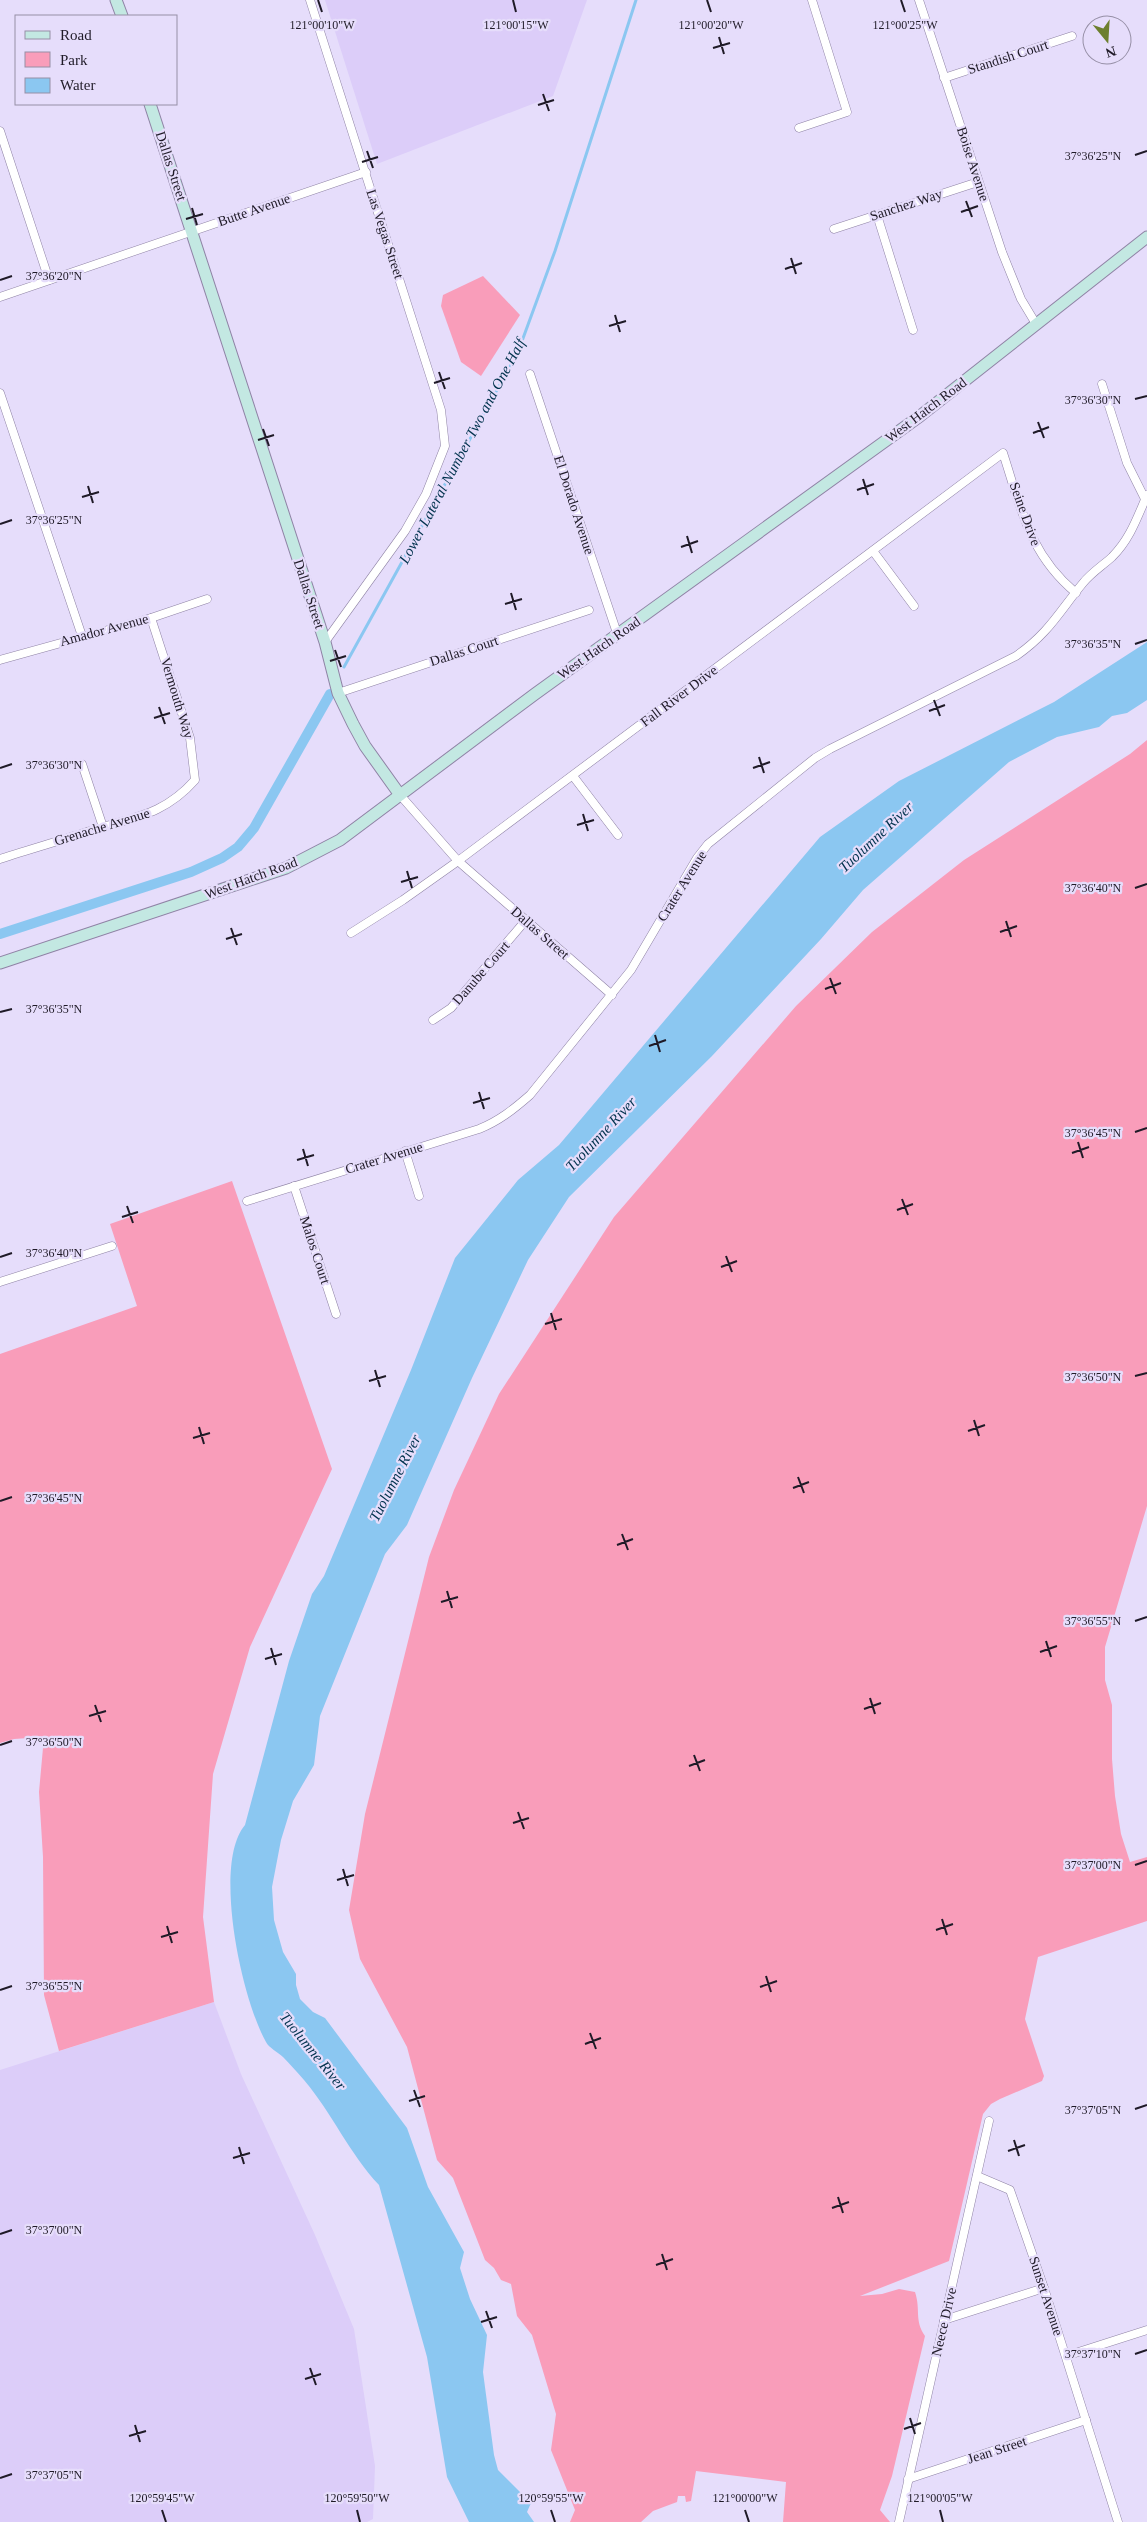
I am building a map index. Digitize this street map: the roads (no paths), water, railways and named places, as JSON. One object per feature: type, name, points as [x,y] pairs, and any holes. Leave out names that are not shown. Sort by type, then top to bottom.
[{"type":"main road","points":[[116,0],[122,15]]},
{"type":"main road","name":"Dallas Street","points":[[150,105],[325,642],[338,693],[365,746],[400,795]]},
{"type":"main road","name":"West Hatch Road","points":[[0,963],[286,868],[340,840],[535,694],[618,636],[920,416],[1147,237]]},
{"type":"street","name":"Las Vegas Street","points":[[310,0],[441,410],[445,446],[426,494],[405,532],[325,642]]},
{"type":"street","points":[[799,128],[847,112],[812,0]]},
{"type":"street","name":"Boise Avenue","points":[[919,0],[978,182],[1011,276],[1021,299],[1036,324]]},
{"type":"street","name":"Standish Court","points":[[944,78],[1072,36]]},
{"type":"street","points":[[0,131],[49,280]]},
{"type":"street","name":"Butte Avenue","points":[[0,297],[366,172]]},
{"type":"street","name":"Sanchez Way","points":[[834,229],[978,182]]},
{"type":"street","points":[[877,215],[913,330]]},
{"type":"street","name":"El Dorado Avenue","points":[[530,374],[618,636]]},
{"type":"street","points":[[1102,384],[1127,462],[1146,497]]},
{"type":"street","points":[[0,393],[82,636]]},
{"type":"street","name":"Fall River Drive","points":[[350,933],[403,900],[458,861],[1004,453]]},
{"type":"street","name":"Seine Drive","points":[[1004,453],[1033,541],[1050,568],[1076,592]]},
{"type":"street","name":"Crater Avenue","points":[[247,1200],[493,1123],[518,1106],[530,1095],[612,995],[641,954],[697,858],[708,844],[815,758],[1016,656],[1045,632],[1084,582],[1122,546],[1138,519],[1146,497]]},
{"type":"street","points":[[873,551],[914,606]]},
{"type":"street","name":"Amador Avenue","points":[[0,660],[151,618],[207,599]]},
{"type":"street","name":"Dallas Court","points":[[338,693],[589,610]]},
{"type":"street","name":"Vermouth Way","points":[[151,618],[190,738],[195,780]]},
{"type":"street","points":[[82,764],[104,827]]},
{"type":"street","points":[[572,776],[618,835]]},
{"type":"street","name":"Grenache Avenue","points":[[0,859],[104,827],[141,818],[182,795],[195,780]]},
{"type":"street","name":"Dallas Street","points":[[400,795],[458,861],[612,995]]},
{"type":"street","name":"Danube Court","points":[[433,1020],[452,1008],[526,920]]},
{"type":"street","points":[[405,1152],[419,1196]]},
{"type":"street","name":"Malos Court","points":[[294,1186],[336,1314]]},
{"type":"street","points":[[0,1282],[112,1246]]},
{"type":"street","name":"Neece Drive","points":[[899,2522],[990,2122]]},
{"type":"street","name":"Sunset Avenue","points":[[977,2176],[1010,2190],[1044,2288],[1118,2522]]},
{"type":"street","points":[[944,2320],[1044,2288]]},
{"type":"street","points":[[1066,2356],[1147,2330]]},
{"type":"street","name":"Jean Street","points":[[908,2479],[1086,2420]]},
{"type":"water","name":"Tuolumne River","points":[[1147,642],[1147,700],[1127,713],[1112,716],[1099,727],[1057,737],[1009,762],[863,890],[821,939],[712,1056],[569,1197],[528,1260],[472,1378],[407,1525],[385,1554],[320,1716],[314,1765],[293,1801],[281,1840],[272,1887],[274,1920],[283,1952],[296,1974],[296,1985],[300,1999],[313,2012],[325,2018],[407,2128],[428,2187],[464,2252],[460,2268],[470,2299],[487,2335],[483,2372],[494,2455],[498,2470],[531,2503],[527,2512],[534,2522],[469,2522],[447,2477],[427,2357],[379,2185],[368,2173],[304,2080],[266,2042],[248,1996],[234,1932],[231,1869],[235,1844],[245,1825],[289,1661],[312,1594],[324,1576],[411,1370],[455,1258],[518,1180],[559,1145],[820,837],[899,781],[1054,702]]},
{"type":"waterway","name":"Lower Lateral Number Two and One Half","points":[[344,667],[518,352],[555,251],[636,0]]},
{"type":"waterway","name":"Lower Lateral Number Two and One Half","points":[[0,934],[191,872],[222,858],[238,847],[254,828],[330,694]]}]
